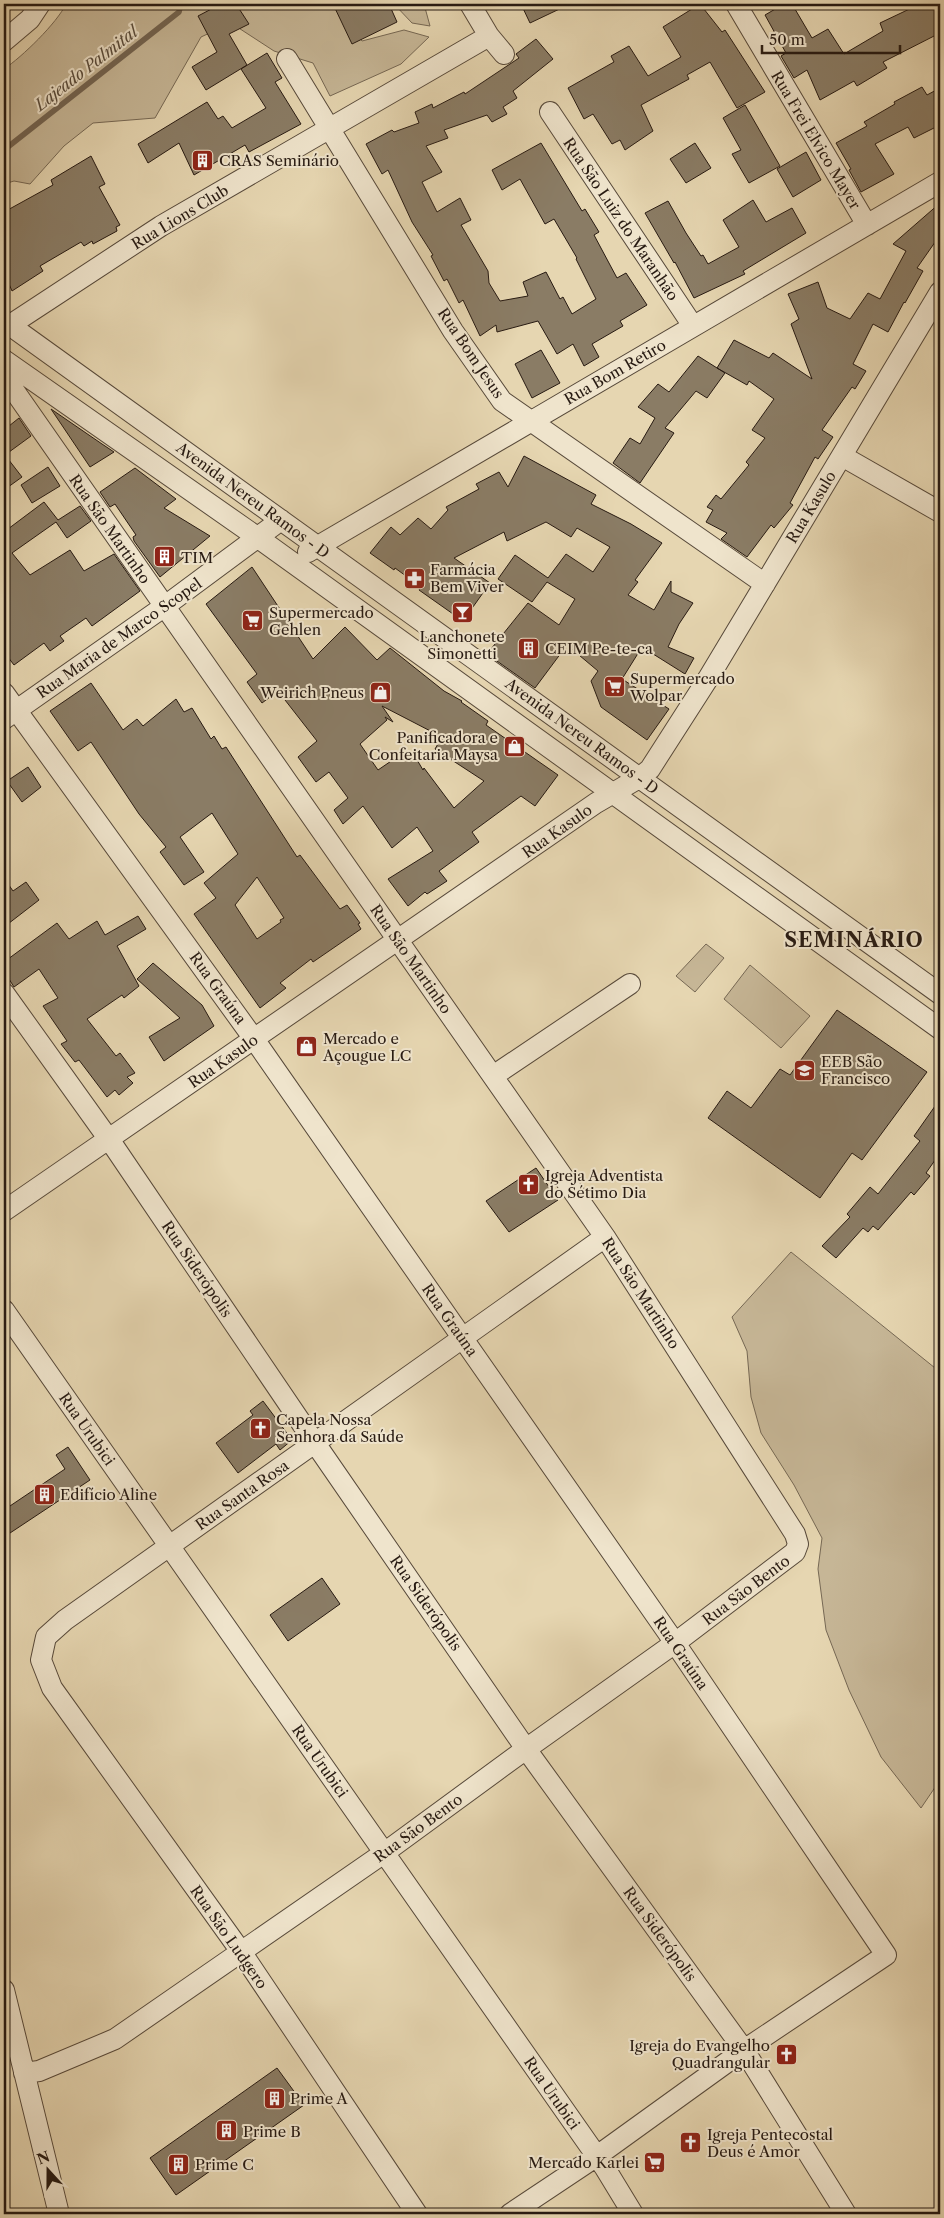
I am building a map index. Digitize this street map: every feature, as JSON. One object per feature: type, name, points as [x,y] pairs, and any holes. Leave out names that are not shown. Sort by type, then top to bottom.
[{"type":"street","points":[[4,41],[30,19],[40,4]]},
{"type":"street","points":[[470,4],[489,36],[504,54]]},
{"type":"street","name":"Rua Frei Elvico Mayer","points":[[736,4],[867,225]]},
{"type":"street","name":"Rua Lions Club","points":[[5,325],[161,226],[489,36]]},
{"type":"street","name":"Rua Bom Jesus","points":[[287,59],[454,331],[502,401],[532,420],[765,584]]},
{"type":"street","name":"Rua São Luiz do Maranhão","points":[[550,112],[693,326]]},
{"type":"street","name":"Rua Bom Retiro","points":[[291,562],[940,182]]},
{"type":"street","name":"Rua Kasulo","points":[[4,1211],[650,769],[709,677],[940,292]]},
{"type":"street","name":"Avenida Nereu Ramos - D","points":[[5,325],[281,520],[940,994]]},
{"type":"street","name":"Avenida Nereu Ramos - D","points":[[4,360],[257,537],[612,795],[940,1029]]},
{"type":"street","name":"Rua São Martinho","points":[[4,376],[606,1238],[795,1534],[798,1544],[795,1552]]},
{"type":"street","points":[[842,456],[940,512]]},
{"type":"street","name":"Rua Maria de Marco Scopel","points":[[10,715],[165,606],[281,520]]},
{"type":"street","name":"Rua Graúna","points":[[4,692],[10,715],[254,1039],[675,1643],[886,1955],[744,2050]]},
{"type":"street","points":[[493,1076],[630,984]]},
{"type":"street","name":"Rua Siderópolis","points":[[4,993],[109,1139],[526,1749],[744,2050],[846,2214]]},
{"type":"street","name":"Rua Santa Rosa","points":[[41,1660],[46,1637],[64,1620],[606,1238]]},
{"type":"street","name":"Rua Urubici","points":[[4,1310],[596,2156],[633,2214]]},
{"type":"street","name":"Rua São Bento","points":[[24,2073],[39,2071],[115,2039],[384,1853],[675,1643],[795,1552]]},
{"type":"street","name":"Rua São Ludgero","points":[[41,1660],[52,1688],[242,1953],[417,2214]]},
{"type":"street","points":[[4,1990],[60,2214]]},
{"type":"street","points":[[510,2214],[596,2156],[744,2050]]},
{"type":"shaded area","points":[[66,4],[337,4],[339,16],[362,41],[404,30],[429,37],[401,64],[330,96],[313,63],[274,51],[231,23],[201,37],[155,118],[93,123],[64,146],[30,184],[14,181],[4,184],[4,69],[38,39]]},
{"type":"shaded area","points":[[394,4],[424,4],[430,26],[412,23]]},
{"type":"shaded area","points":[[706,944],[724,958],[695,992],[676,976]]},
{"type":"shaded area","points":[[750,965],[810,1016],[781,1048],[724,999]]},
{"type":"shaded area","points":[[791,1252],[940,1372],[940,1780],[921,1808],[881,1757],[849,1690],[826,1630],[818,1569],[822,1538],[794,1485],[761,1433],[751,1397],[747,1351],[732,1317]]},
{"type":"building","points":[[221,4],[236,4],[249,24],[229,34],[247,65],[206,90],[192,67],[217,52],[198,16]]},
{"type":"building","points":[[333,4],[389,4],[397,22],[352,44]]},
{"type":"building","points":[[521,4],[570,4],[530,23]]},
{"type":"building","points":[[700,4],[722,32],[725,30],[765,92],[737,108],[710,62],[687,75],[689,79],[641,105],[653,131],[625,150],[620,140],[612,144],[593,114],[584,119],[568,88],[614,62],[611,56],[629,46],[648,76],[681,57],[663,27]]},
{"type":"building","points":[[775,4],[792,4],[812,38],[828,29],[844,54],[883,31],[880,23],[920,4],[940,4],[940,33],[883,62],[887,68],[857,86],[854,81],[820,100],[807,70],[794,78],[781,56],[786,53],[765,15],[777,8]]},
{"type":"building","points":[[536,39],[553,59],[513,91],[517,98],[503,107],[507,114],[492,122],[487,115],[444,130],[448,138],[426,146],[442,172],[422,182],[437,212],[460,198],[471,220],[461,225],[488,271],[489,283],[500,301],[528,296],[523,282],[546,272],[560,299],[563,297],[572,314],[596,299],[577,258],[554,219],[545,224],[520,179],[502,190],[492,170],[541,143],[582,211],[585,209],[599,232],[594,235],[617,278],[626,273],[647,305],[620,321],[623,326],[592,344],[599,357],[584,366],[573,344],[557,354],[538,321],[497,332],[496,325],[480,336],[463,300],[459,303],[447,279],[444,281],[431,256],[433,255],[412,222],[388,170],[382,174],[366,144],[392,130],[394,132],[419,123],[415,112],[432,104],[433,108],[464,92],[465,94],[519,58],[516,54]]},
{"type":"building","points":[[267,53],[282,78],[275,82],[301,124],[249,152],[245,145],[194,175],[179,143],[148,163],[138,144],[207,102],[218,119],[223,116],[232,128],[266,108],[241,69]]},
{"type":"building","points":[[922,87],[927,95],[940,88],[940,125],[914,138],[908,127],[875,144],[894,174],[861,192],[849,170],[851,169],[836,143],[867,126],[864,122],[895,104],[894,102]]},
{"type":"building","points":[[745,105],[780,166],[749,183],[732,154],[741,150],[723,118]]},
{"type":"building","points":[[695,143],[711,168],[686,183],[670,159]]},
{"type":"building","points":[[806,152],[821,180],[793,197],[777,169]]},
{"type":"building","points":[[91,156],[105,184],[99,187],[120,225],[116,227],[117,231],[93,244],[92,241],[84,246],[81,242],[40,266],[43,271],[12,291],[4,272],[4,212],[53,185],[51,180]]},
{"type":"building","points":[[753,200],[766,222],[792,208],[806,233],[743,271],[745,274],[694,298],[675,262],[645,213],[668,201],[686,233],[708,264],[739,247],[723,220]]},
{"type":"building","points":[[940,203],[940,235],[917,268],[923,271],[888,332],[873,324],[853,364],[866,371],[855,389],[852,387],[822,430],[833,437],[818,459],[815,457],[790,503],[793,505],[774,528],[771,525],[747,557],[721,539],[727,533],[706,522],[713,510],[707,507],[716,495],[721,499],[749,465],[746,462],[765,438],[752,430],[774,399],[749,381],[747,385],[717,368],[734,340],[769,358],[773,353],[812,379],[791,324],[799,319],[788,294],[818,282],[827,308],[850,319],[868,293],[880,299],[906,251],[893,244]]},
{"type":"building","points":[[541,350],[560,383],[532,398],[515,364]]},
{"type":"building","points":[[698,356],[725,373],[707,398],[696,391],[665,428],[674,433],[640,483],[613,463],[630,438],[640,444],[655,418],[638,407],[658,384],[669,392]]},
{"type":"building","points":[[51,409],[102,444],[114,452],[90,467]]},
{"type":"building","points":[[19,418],[31,436],[5,455],[22,477],[4,490],[4,430]]},
{"type":"building","points":[[524,456],[596,495],[591,504],[631,524],[662,543],[635,580],[638,582],[628,595],[654,610],[671,581],[671,592],[693,603],[679,624],[668,647],[694,658],[685,674],[642,647],[622,679],[669,709],[647,740],[601,707],[591,681],[598,671],[567,645],[535,688],[487,654],[528,603],[559,625],[575,599],[547,582],[532,602],[498,579],[515,555],[548,578],[566,554],[593,572],[610,547],[577,528],[571,537],[546,522],[507,541],[504,532],[454,558],[490,583],[463,621],[419,590],[421,587],[370,553],[391,527],[400,535],[418,518],[431,529],[448,510],[446,507],[479,489],[476,484],[499,472],[508,487]]},
{"type":"building","points":[[48,467],[60,486],[32,503],[21,485]]},
{"type":"building","points":[[135,468],[176,499],[164,508],[210,536],[160,577],[134,541],[133,537],[136,535],[115,504],[110,507],[100,492]]},
{"type":"building","points":[[44,502],[58,520],[80,506],[91,521],[67,538],[56,522],[12,553],[30,575],[70,550],[84,571],[114,554],[140,591],[92,626],[86,618],[60,636],[64,641],[50,651],[44,643],[14,665],[4,652],[4,532]]},
{"type":"building","points":[[252,567],[313,659],[345,627],[377,660],[390,648],[444,691],[462,701],[488,721],[486,725],[558,775],[535,806],[521,796],[472,832],[479,842],[439,871],[447,881],[427,894],[425,892],[408,906],[388,879],[433,851],[417,827],[392,848],[363,806],[343,824],[334,810],[348,798],[329,772],[316,782],[298,757],[317,741],[278,691],[262,703],[247,682],[257,674],[206,604]],"holes":[[[382,706],[442,737],[435,749],[484,781],[454,808],[424,768],[423,770],[413,753],[404,759],[400,755],[378,770],[360,744],[387,720],[385,717],[393,722]]]},
{"type":"building","points":[[91,683],[123,730],[137,719],[143,726],[176,699],[184,712],[192,708],[211,739],[214,736],[222,749],[226,747],[297,857],[300,855],[340,909],[347,905],[360,923],[358,924],[361,929],[313,962],[311,959],[280,983],[286,988],[260,1008],[194,914],[216,898],[204,883],[238,854],[212,813],[180,837],[204,872],[184,885],[160,852],[166,847],[139,814],[91,742],[78,751],[50,711]],"holes":[[[257,877],[284,918],[257,939],[235,905]]]},
{"type":"building","points":[[28,767],[41,787],[22,802],[7,781]]},
{"type":"building","points":[[4,878],[13,891],[26,882],[39,900],[4,927]]},
{"type":"building","points":[[138,916],[146,929],[117,946],[139,986],[124,998],[122,995],[87,1019],[116,1056],[120,1053],[135,1073],[127,1077],[133,1083],[119,1095],[115,1090],[107,1097],[79,1060],[75,1062],[61,1044],[67,1041],[43,1006],[58,998],[39,969],[14,987],[4,971],[4,962],[57,923],[69,939],[97,921],[105,935]]},
{"type":"building","points":[[153,963],[202,1005],[214,1026],[164,1061],[149,1037],[180,1018],[137,979]]},
{"type":"building","name":"EEB São Francisco","points":[[837,1010],[927,1072],[862,1160],[852,1153],[820,1198],[708,1118],[727,1091],[751,1108],[780,1069],[790,1075]]},
{"type":"building","points":[[940,1099],[940,1153],[926,1173],[930,1176],[914,1195],[911,1192],[878,1230],[873,1226],[868,1232],[863,1228],[836,1258],[822,1246],[850,1217],[847,1214],[870,1187],[878,1194],[920,1141],[914,1136]]},
{"type":"building","name":"Igreja Adventista do Sétimo Dia","points":[[536,1168],[558,1200],[509,1232],[486,1201]]},
{"type":"building","name":"Capela Nossa Senhora da Saúde","points":[[263,1401],[292,1440],[280,1450],[276,1444],[238,1473],[216,1443],[253,1415],[250,1411]]},
{"type":"building","name":"Edifício Aline","points":[[68,1447],[90,1480],[4,1537],[4,1510],[65,1469],[56,1455]]},
{"type":"building","points":[[322,1578],[340,1604],[288,1641],[270,1615]]},
{"type":"building","points":[[277,2068],[304,2105],[176,2195],[150,2158]]},
{"type":"waterway","name":"Lajeado Palmital","points":[[4,150],[179,12],[181,4]]},
{"type":"place","name":"CRAS Seminário","points":[[203,160]]},
{"type":"place","name":"TIM","points":[[165,557]]},
{"type":"place","name":"Farmácia Bem Viver","points":[[414,578]]},
{"type":"place","name":"Lanchonete Simonetti","points":[[462,613]]},
{"type":"place","name":"Supermercado Gehlen","points":[[253,621]]},
{"type":"place","name":"CEIM Pe-te-ca","points":[[529,648]]},
{"type":"place","name":"Supermercado Wolpar","points":[[614,687]]},
{"type":"place","name":"Weirich Pneus","points":[[380,692]]},
{"type":"place","name":"Panificadora e Confeitaria Maysa","points":[[514,746]]},
{"type":"place","name":"Mercado e Açougue LC","points":[[307,1047]]},
{"type":"place","name":"EEB São Francisco","points":[[805,1070]]},
{"type":"place","name":"Igreja Adventista do Sétimo Dia","points":[[529,1184]]},
{"type":"place","name":"Capela Nossa Senhora da Saúde","points":[[260,1428]]},
{"type":"place","name":"Edifício Aline","points":[[44,1494]]},
{"type":"place","name":"Igreja do Evangelho Quadrangular","points":[[786,2054]]},
{"type":"place","name":"Prime A","points":[[274,2098]]},
{"type":"place","name":"Prime B","points":[[227,2131]]},
{"type":"place","name":"Igreja Pentecostal Deus é Amor","points":[[691,2143]]},
{"type":"place","name":"Mercado Karlei","points":[[655,2162]]},
{"type":"place","name":"Prime C","points":[[179,2164]]},
{"type":"district","name":"SEMINÁRIO","points":[[854,940]]}]
